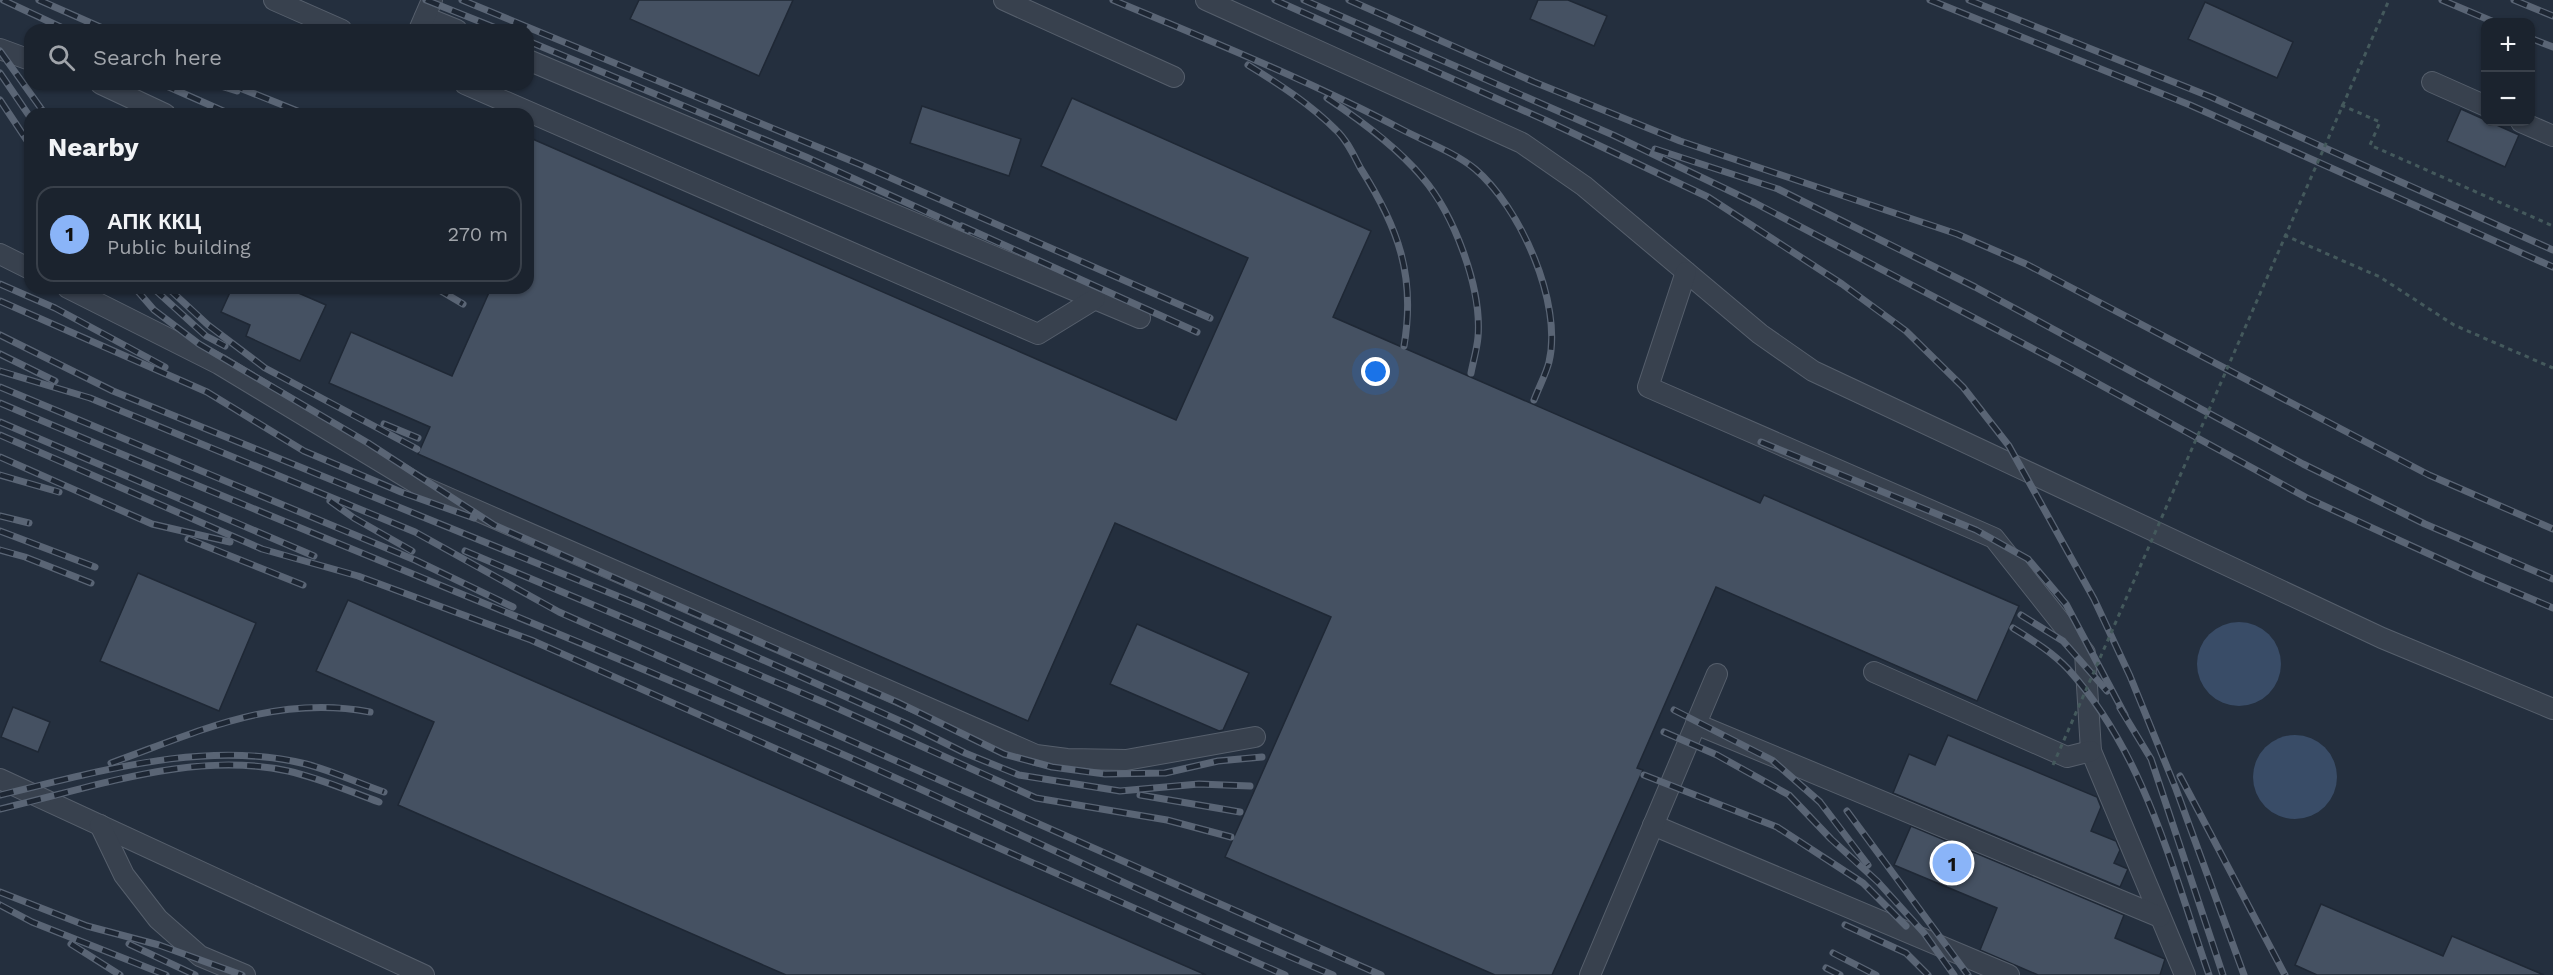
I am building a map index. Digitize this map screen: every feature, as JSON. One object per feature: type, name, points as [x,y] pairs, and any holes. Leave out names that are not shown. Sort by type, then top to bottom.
[{"type":"lane","points":[[274,0],[328,24]]},
{"type":"lane","points":[[1004,0],[1174,77]]},
{"type":"lane","points":[[1206,0],[1522,143],[1584,186],[1760,334],[1813,371],[2382,638],[2553,709]]},
{"type":"lane","points":[[425,16],[443,24]]},
{"type":"lane","points":[[0,49],[24,58]]},
{"type":"lane","points":[[534,63],[1140,318]]},
{"type":"lane","points":[[2432,82],[2481,104]]},
{"type":"lane","points":[[114,90],[152,108]]},
{"type":"lane","points":[[479,90],[520,108]]},
{"type":"lane","points":[[534,114],[1038,334],[1095,299]]},
{"type":"lane","points":[[2530,126],[2553,136]]},
{"type":"lane","points":[[0,254],[24,266]]},
{"type":"lane","points":[[1686,272],[1647,387],[1994,538],[2085,653],[2091,751],[2185,975]]},
{"type":"lane","points":[[80,294],[219,364],[422,486],[1036,755],[1067,759],[1126,760],[1255,737]]},
{"type":"lane","points":[[1874,672],[2067,757],[2091,751]]},
{"type":"lane","points":[[1590,975],[1717,674]]},
{"type":"lane","points":[[1696,724],[2160,917]]},
{"type":"lane","points":[[0,779],[424,975]]},
{"type":"lane","points":[[100,825],[124,875],[158,919],[200,956],[245,975]]},
{"type":"lane","points":[[1653,825],[2009,975]]},
{"type":"path","points":[[2053,765],[2389,0]]},
{"type":"path","points":[[2341,105],[2380,122],[2370,145],[2553,226]]},
{"type":"path","points":[[2284,235],[2380,277],[2454,325],[2553,368]]},
{"type":"water","points":[[2239,622],[2255,625],[2269,634],[2278,648],[2281,664],[2278,680],[2269,694],[2255,703],[2239,706],[2223,703],[2209,694],[2200,680],[2197,664],[2200,648],[2209,634],[2223,625]]},
{"type":"water","points":[[2295,735],[2311,738],[2325,747],[2334,761],[2337,777],[2334,793],[2325,807],[2311,816],[2295,819],[2279,816],[2265,807],[2256,793],[2253,777],[2256,761],[2265,747],[2279,738]]},
{"type":"building","points":[[639,0],[793,0],[759,76],[630,19]]},
{"type":"building","points":[[1538,0],[1568,0],[1607,16],[1594,46],[1530,19]]},
{"type":"building","points":[[2205,2],[2293,42],[2277,78],[2188,39]]},
{"type":"building","points":[[1072,98],[1371,231],[1333,317],[1760,503],[1764,495],[2019,606],[1977,701],[1716,587],[1637,768],[1643,770],[1552,975],[1495,975],[1225,857],[1331,617],[1115,523],[1028,721],[418,454],[430,427],[329,383],[351,332],[452,376],[488,294],[534,294],[534,140],[1176,420],[1248,258],[1041,166]]},
{"type":"building","points":[[922,106],[1021,139],[1009,176],[910,143]]},
{"type":"building","points":[[2461,109],[2481,118],[2481,126],[2499,126],[2519,135],[2505,167],[2447,141]]},
{"type":"building","points":[[229,294],[301,294],[326,305],[300,361],[246,336],[250,325],[221,312]]},
{"type":"building","points":[[138,573],[256,623],[219,711],[100,661]]},
{"type":"building","points":[[348,600],[1206,975],[786,975],[398,805],[434,722],[316,671]]},
{"type":"building","points":[[1137,624],[1249,673],[1223,730],[1219,731],[1110,684]]},
{"type":"building","points":[[13,707],[50,722],[38,752],[1,737]]},
{"type":"building","points":[[1948,735],[2097,797],[2101,807],[2091,831],[2116,841],[2120,850],[2114,863],[2128,869],[2120,887],[1893,793],[1909,754],[1935,765]]},
{"type":"building","points":[[1911,826],[2124,915],[2115,938],[2165,959],[2160,975],[2038,975],[1980,950],[1997,908],[1894,865]]},
{"type":"building","points":[[2321,904],[2443,956],[2452,936],[2544,975],[2317,975],[2295,965]]},
{"type":"railway","points":[[3,0],[54,24]]},
{"type":"railway","points":[[39,0],[93,24]]},
{"type":"railway","points":[[426,0],[486,24]]},
{"type":"railway","points":[[462,0],[520,24]]},
{"type":"railway","points":[[1113,0],[1332,95],[1450,153],[1475,169],[1508,207],[1522,231],[1544,285],[1550,312],[1552,338],[1548,367],[1534,400]]},
{"type":"railway","points":[[1275,0],[1545,120],[1708,197],[1842,284],[1906,331],[1963,387],[2009,446],[2094,599],[2130,676],[2176,789],[2244,975]]},
{"type":"railway","points":[[1304,0],[1613,135],[1755,203],[2064,365],[2309,499],[2553,608]]},
{"type":"railway","points":[[1349,0],[1534,82],[1680,141],[1957,234],[2026,264],[2429,475],[2553,529]]},
{"type":"railway","points":[[1930,0],[2190,105],[2553,267]]},
{"type":"railway","points":[[1969,0],[2211,97],[2553,250]]},
{"type":"railway","points":[[2442,0],[2485,18]]},
{"type":"railway","points":[[2514,0],[2553,16]]},
{"type":"railway","points":[[534,30],[859,164],[1210,318]]},
{"type":"railway","points":[[2535,40],[2553,47]]},
{"type":"railway","points":[[534,44],[806,157],[969,231]]},
{"type":"railway","points":[[0,51],[24,85]]},
{"type":"railway","points":[[1248,65],[1305,103],[1336,130],[1347,143],[1374,190],[1385,211],[1401,253],[1408,297],[1404,346]]},
{"type":"railway","points":[[0,73],[24,108]]},
{"type":"railway","points":[[28,90],[41,108]]},
{"type":"railway","points":[[176,90],[216,108]]},
{"type":"railway","points":[[245,90],[290,108]]},
{"type":"railway","points":[[1327,98],[1365,124],[1401,155],[1434,192],[1445,211],[1464,252],[1475,297],[1478,337],[1471,373]]},
{"type":"railway","points":[[0,100],[24,136]]},
{"type":"railway","points":[[1655,149],[1778,189],[1975,287],[2303,464],[2425,524],[2553,579]]},
{"type":"railway","points":[[962,226],[1197,332]]},
{"type":"railway","points":[[0,284],[55,308],[165,367]]},
{"type":"railway","points":[[140,294],[154,310],[199,344],[368,443],[494,525],[897,702],[1004,754],[1052,767],[1105,774],[1165,773],[1218,761],[1262,757]]},
{"type":"railway","points":[[160,294],[206,336],[225,346]]},
{"type":"railway","points":[[174,294],[208,325],[265,368],[417,449]]},
{"type":"railway","points":[[446,294],[463,304]]},
{"type":"railway","points":[[0,301],[207,392],[304,451],[401,492],[474,518]]},
{"type":"railway","points":[[0,335],[113,391],[642,606],[907,724],[965,753],[1019,775],[1120,791],[1199,784],[1250,786]]},
{"type":"railway","points":[[0,354],[55,381]]},
{"type":"railway","points":[[0,371],[90,398],[415,532],[559,612],[1381,975]]},
{"type":"railway","points":[[0,387],[415,560],[513,607]]},
{"type":"railway","points":[[0,403],[731,706],[1333,975]]},
{"type":"railway","points":[[0,422],[314,556]]},
{"type":"railway","points":[[384,424],[418,438]]},
{"type":"railway","points":[[0,435],[262,549],[358,576],[531,640],[1285,975]]},
{"type":"railway","points":[[1761,442],[1976,530],[2028,559],[2066,604],[2125,715]]},
{"type":"railway","points":[[0,457],[152,524],[230,542]]},
{"type":"railway","points":[[0,475],[59,492]]},
{"type":"railway","points":[[330,501],[354,518],[412,551]]},
{"type":"railway","points":[[0,516],[29,523]]},
{"type":"railway","points":[[0,531],[95,567]]},
{"type":"railway","points":[[188,539],[303,585]]},
{"type":"railway","points":[[0,550],[25,557],[91,583]]},
{"type":"railway","points":[[465,551],[828,704],[1036,798],[1167,820],[1231,837]]},
{"type":"railway","points":[[2021,615],[2063,641],[2107,691]]},
{"type":"railway","points":[[2013,628],[2049,652],[2068,669],[2095,702],[2117,738],[2154,814],[2209,975]]},
{"type":"railway","points":[[111,763],[206,728],[269,712],[302,708],[335,708],[370,712]]},
{"type":"railway","points":[[2120,708],[2151,759],[2223,975]]},
{"type":"railway","points":[[1674,710],[1772,760],[1820,802],[1868,865]]},
{"type":"railway","points":[[1664,732],[1717,755],[1789,795],[1831,839],[1878,882],[1924,933],[1954,975]]},
{"type":"railway","points":[[0,795],[113,768],[191,757],[229,755],[268,757],[306,764],[384,792]]},
{"type":"railway","points":[[0,809],[143,774],[216,765],[252,766],[288,771],[323,781],[379,802]]},
{"type":"railway","points":[[1644,775],[1777,827],[1863,883],[1906,926]]},
{"type":"railway","points":[[2180,776],[2285,975]]},
{"type":"railway","points":[[1140,795],[1240,812]]},
{"type":"railway","points":[[1847,811],[1968,975]]},
{"type":"railway","points":[[0,892],[87,926],[159,945],[242,975]]},
{"type":"railway","points":[[0,905],[32,922],[166,975]]},
{"type":"railway","points":[[1845,925],[1906,953],[1928,975]]},
{"type":"railway","points":[[71,944],[120,975]]},
{"type":"railway","points":[[129,944],[195,975]]},
{"type":"railway","points":[[1833,953],[1876,975]]},
{"type":"railway","points":[[1826,968],[1840,975]]},
{"type":"place","name":"АПК ККЦ","points":[[1952,863]]}]
